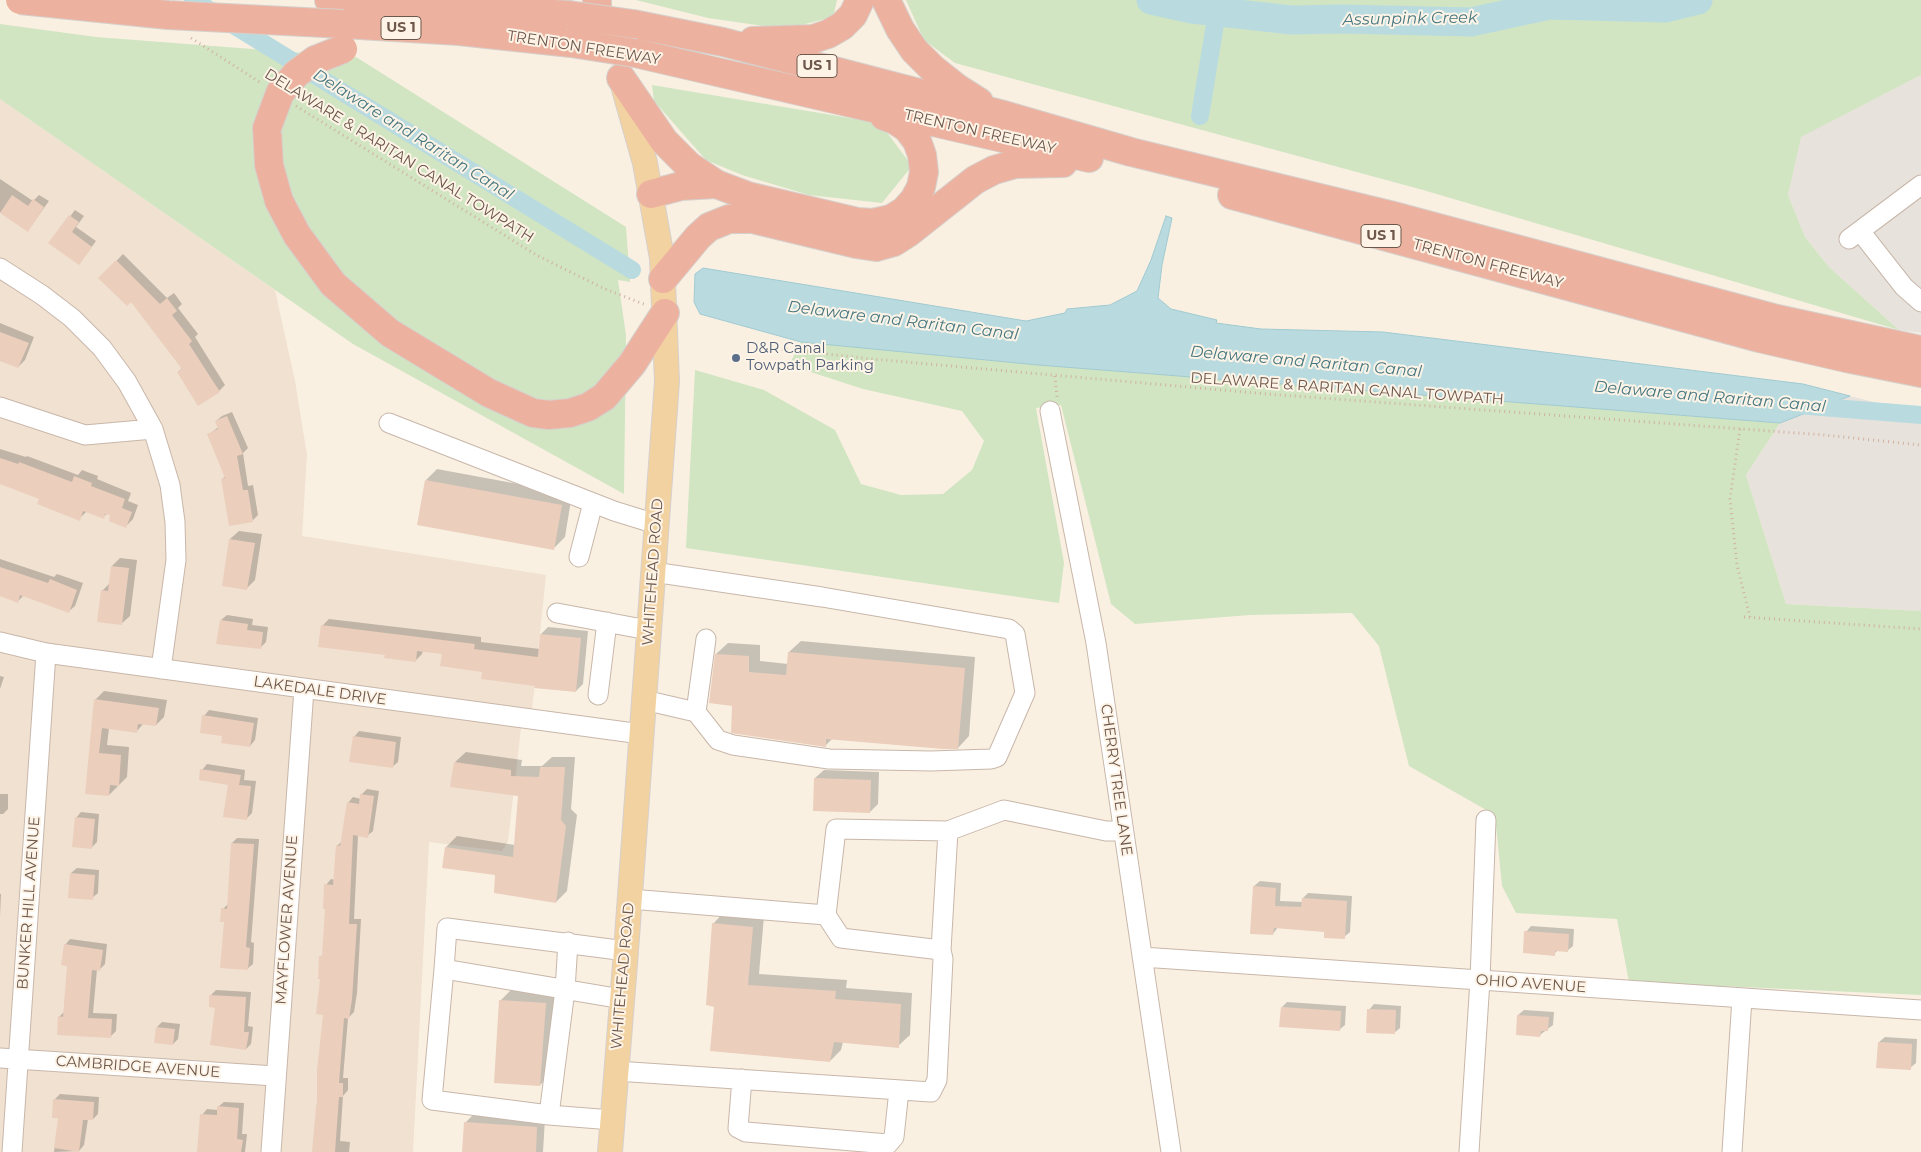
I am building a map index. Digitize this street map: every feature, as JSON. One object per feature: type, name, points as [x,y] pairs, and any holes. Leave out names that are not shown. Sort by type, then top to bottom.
[{"type":"highway","name":"TRENTON FREEWAY","points":[[20,0],[168,15],[339,18],[569,15],[634,24],[723,42],[1000,114],[1131,152],[1390,215],[1778,319],[1921,350]]},
{"type":"highway","points":[[723,42],[812,38],[828,34],[842,26],[853,15],[860,0]]},
{"type":"highway","points":[[886,0],[900,29],[914,50],[933,69],[958,88],[1000,114]]},
{"type":"highway","points":[[339,18],[315,60],[296,74],[280,93],[267,128],[269,165],[279,201],[297,235],[332,284],[390,333],[489,393],[532,413],[549,415],[570,413],[588,407],[604,397],[632,364],[667,281],[709,227],[728,219],[752,219],[856,244],[886,245],[908,234],[975,180],[994,170],[1014,164],[1036,163],[1119,165]]},
{"type":"highway","name":"TRENTON FREEWAY","points":[[339,18],[571,43],[634,53],[1119,165],[1759,338],[1921,373]]},
{"type":"highway","points":[[621,78],[664,141],[689,166],[716,184],[748,196],[858,222],[873,223],[891,219],[904,211],[914,200],[921,187],[924,172],[922,156],[916,141],[906,128],[895,120],[840,100]]},
{"type":"highway","points":[[651,194],[681,186],[716,184]]},
{"type":"main road","name":"WHITEHEAD ROAD","points":[[596,2],[621,78],[645,163],[667,281],[666,381],[630,899],[610,1152]]},
{"type":"street","points":[[1921,185],[1855,235],[1904,287],[1921,302]]},
{"type":"street","points":[[0,268],[42,295],[72,318],[102,348],[128,382],[153,429],[170,486],[175,522],[176,560],[161,669]]},
{"type":"street","points":[[0,407],[85,435],[153,429]]},
{"type":"street","name":"CHERRY TREE LANE","points":[[1050,411],[1096,642],[1171,1152]]},
{"type":"street","points":[[389,423],[592,503],[656,524]]},
{"type":"street","points":[[579,557],[592,503]]},
{"type":"street","points":[[644,700],[696,712],[718,740],[733,745],[829,759],[931,761],[991,759],[997,757],[1000,754],[1025,693],[1015,634],[1009,629],[822,597],[653,572]]},
{"type":"street","points":[[557,613],[648,630]]},
{"type":"street","points":[[598,694],[607,622]]},
{"type":"street","points":[[696,712],[706,639]]},
{"type":"street","name":"LAKEDALE DRIVE","points":[[0,642],[46,653],[641,734]]},
{"type":"street","name":"BUNKER HILL AVENUE","points":[[12,1152],[9,1059],[46,653]]},
{"type":"street","name":"MAYFLOWER AVENUE","points":[[271,1152],[304,689]]},
{"type":"street","points":[[941,950],[841,938],[826,915],[836,829],[948,831],[1004,810],[1106,831],[1123,831]]},
{"type":"street","points":[[1469,1152],[1480,980],[1486,820]]},
{"type":"street","points":[[616,1071],[931,1092],[937,1080],[943,959],[941,950],[948,831]]},
{"type":"street","points":[[630,899],[826,915]]},
{"type":"street","points":[[612,1120],[550,1116],[432,1100],[447,928],[568,942],[626,951]]},
{"type":"street","points":[[550,1116],[565,990],[568,942]]},
{"type":"street","name":"OHIO AVENUE","points":[[1142,957],[1921,1010]]},
{"type":"street","points":[[444,969],[622,999]]},
{"type":"street","points":[[1732,1152],[1742,998]]},
{"type":"street","name":"CAMBRIDGE AVENUE","points":[[9,1059],[276,1076]]},
{"type":"street","points":[[742,1079],[738,1128],[746,1132],[888,1144],[894,1138],[899,1090]]},
{"type":"path","name":"DELAWARE & RARITAN CANAL TOWPATH","points":[[190,38],[264,85]]},
{"type":"path","name":"DELAWARE & RARITAN CANAL TOWPATH","points":[[289,101],[538,256],[605,289],[667,281]]},
{"type":"path","name":"DELAWARE & RARITAN CANAL TOWPATH","points":[[772,348],[882,360],[1267,394],[1740,429],[1921,445]]},
{"type":"path","points":[[1740,429],[1730,499],[1737,565],[1750,617]]},
{"type":"path","points":[[1744,617],[1921,630]]},
{"type":"shaded area","points":[[1921,75],[1921,333],[1899,330],[1829,267],[1805,237],[1788,195],[1800,137]]},
{"type":"shaded area","points":[[0,99],[275,290],[295,381],[307,455],[302,536],[546,575],[531,719],[522,719],[508,841],[502,851],[429,842],[413,1152],[0,1152]]},
{"type":"shaded area","points":[[1850,396],[1921,414],[1921,611],[1786,604],[1746,475],[1780,423]]},
{"type":"green space","points":[[636,0],[837,0],[833,17],[785,29],[708,18]]},
{"type":"green space","points":[[906,0],[1921,0],[1921,75],[1801,137],[1788,195],[1805,237],[1829,267],[1899,330],[1423,190],[955,63],[924,40]]},
{"type":"green space","points":[[0,24],[96,37],[356,57],[626,227],[630,282],[618,280],[626,335],[624,494],[353,344],[0,99]]},
{"type":"green space","points":[[652,85],[880,123],[912,166],[882,203],[809,195],[742,175],[706,160],[654,101]]},
{"type":"green space","points":[[801,342],[1038,365],[1780,423],[1746,475],[1786,604],[1921,611],[1921,995],[1629,982],[1617,919],[1516,913],[1502,886],[1495,815],[1409,766],[1379,646],[1352,613],[1250,615],[1135,624],[1111,604],[1061,405],[1036,408],[1064,563],[1059,603],[686,548],[695,370],[764,390],[835,430],[861,484],[901,495],[943,494],[972,470],[984,441],[962,411],[863,389],[789,365]]},
{"type":"water","points":[[1166,216],[1172,218],[1162,265],[1158,298],[1171,309],[1217,320],[1216,323],[1261,329],[1383,332],[1803,384],[1850,396],[1780,423],[1038,365],[801,342],[700,314],[694,302],[695,274],[703,268],[1026,321],[1065,313],[1067,309],[1110,305],[1137,291],[1151,260]]},
{"type":"building","points":[[12,195],[28,206],[33,199],[44,207],[28,232],[0,213]]},
{"type":"building","points":[[69,215],[79,222],[72,232],[92,247],[79,265],[48,243]]},
{"type":"building","points":[[116,260],[160,304],[167,298],[177,311],[172,315],[192,341],[189,344],[220,392],[198,406],[177,372],[182,369],[131,302],[127,306],[98,278]]},
{"type":"building","points":[[0,332],[29,343],[18,368],[0,361]]},
{"type":"building","points":[[227,416],[243,454],[237,456],[243,490],[248,490],[253,522],[229,526],[221,479],[225,478],[207,434],[218,429],[215,421]]},
{"type":"building","points":[[0,458],[18,464],[19,462],[72,482],[74,476],[92,483],[91,486],[125,499],[122,508],[132,512],[126,528],[109,521],[110,515],[105,514],[104,519],[83,511],[80,521],[37,504],[39,499],[0,484]]},
{"type":"building","points":[[425,480],[562,505],[554,550],[417,525]]},
{"type":"building","points":[[229,539],[255,543],[247,590],[222,586]]},
{"type":"building","points":[[111,566],[129,568],[122,625],[97,622],[101,590],[108,591]]},
{"type":"building","points":[[0,567],[48,583],[50,579],[77,590],[69,613],[20,595],[18,603],[0,596]]},
{"type":"building","points":[[220,620],[248,624],[247,630],[263,632],[261,649],[216,644]]},
{"type":"building","points":[[321,625],[475,644],[474,649],[538,657],[540,634],[581,638],[576,692],[534,688],[535,686],[481,679],[482,672],[440,666],[442,654],[417,651],[416,662],[384,658],[385,655],[318,647]]},
{"type":"building","points":[[788,652],[965,668],[958,749],[826,739],[826,747],[731,733],[732,706],[709,703],[715,654],[749,656],[749,672],[786,675]]},
{"type":"building","points":[[94,699],[159,708],[156,726],[138,724],[137,733],[102,728],[99,753],[121,755],[119,786],[110,785],[109,796],[85,794]]},
{"type":"building","points":[[202,715],[254,723],[250,747],[221,743],[222,736],[200,733]]},
{"type":"building","points":[[353,736],[396,742],[393,768],[349,762]]},
{"type":"building","points":[[454,762],[511,770],[511,776],[539,777],[540,767],[565,767],[561,820],[566,826],[556,903],[494,893],[495,875],[442,868],[445,847],[513,857],[518,796],[450,787]]},
{"type":"building","points":[[200,769],[241,775],[239,785],[251,786],[247,820],[223,817],[228,785],[199,780]]},
{"type":"building","points":[[814,778],[871,780],[870,813],[813,811]]},
{"type":"building","points":[[360,794],[374,796],[368,838],[353,835],[349,924],[357,924],[352,999],[349,1019],[344,1018],[339,1083],[343,1083],[343,1097],[339,1097],[335,1152],[312,1152],[317,1107],[317,1070],[323,1015],[316,1014],[320,979],[318,979],[319,956],[322,956],[325,909],[323,909],[324,884],[333,885],[336,845],[340,846],[347,802],[359,804]]},
{"type":"building","points":[[75,817],[95,819],[92,849],[72,847]]},
{"type":"building","points":[[231,843],[254,844],[246,947],[250,948],[248,970],[220,968],[224,922],[220,922],[221,908],[227,909]]},
{"type":"building","points":[[70,873],[95,875],[93,900],[68,898]]},
{"type":"building","points":[[1253,886],[1276,888],[1275,906],[1301,907],[1302,898],[1347,901],[1345,939],[1324,938],[1324,932],[1274,928],[1273,935],[1250,934]]},
{"type":"building","points":[[712,923],[753,927],[748,985],[836,991],[835,999],[901,1004],[899,1048],[834,1042],[830,1062],[710,1051],[714,1007],[706,1005]]},
{"type":"building","points":[[1524,931],[1569,934],[1568,952],[1555,951],[1555,956],[1523,953]]},
{"type":"building","points":[[64,944],[103,950],[100,971],[92,970],[88,1018],[112,1019],[111,1038],[57,1035],[58,1016],[63,1017],[67,966],[61,965]]},
{"type":"building","points":[[209,995],[246,997],[244,1032],[249,1032],[246,1050],[210,1045],[215,1008],[209,1007]]},
{"type":"building","points":[[499,1000],[546,1003],[540,1086],[494,1083]]},
{"type":"building","points":[[1281,1007],[1341,1011],[1340,1031],[1279,1027]]},
{"type":"building","points":[[1367,1009],[1396,1010],[1395,1034],[1366,1033]]},
{"type":"building","points":[[1517,1015],[1549,1017],[1548,1031],[1541,1031],[1540,1037],[1516,1035]]},
{"type":"building","points":[[156,1027],[175,1029],[173,1045],[154,1043]]},
{"type":"building","points":[[1878,1042],[1912,1044],[1911,1070],[1876,1068]]},
{"type":"building","points":[[53,1099],[94,1102],[93,1120],[83,1120],[79,1152],[54,1148],[58,1118],[52,1118]]},
{"type":"building","points":[[217,1106],[239,1108],[237,1139],[243,1140],[241,1152],[197,1152],[200,1114],[217,1115]]},
{"type":"building","points":[[464,1122],[537,1127],[536,1152],[462,1152]]},
{"type":"waterway","name":"Delaware and Raritan Canal","points":[[193,0],[632,270]]},
{"type":"waterway","name":"Assunpink Creek","points":[[1151,0],[1192,9],[1292,20],[1342,19],[1471,22],[1549,5],[1666,8],[1698,0]]},
{"type":"waterway","points":[[1200,116],[1217,12]]},
{"type":"waterway","name":"Delaware and Raritan Canal","points":[[1797,405],[1921,415]]},
{"type":"place","name":"D&R Canal Towpath Parking","points":[[736,358]]}]
